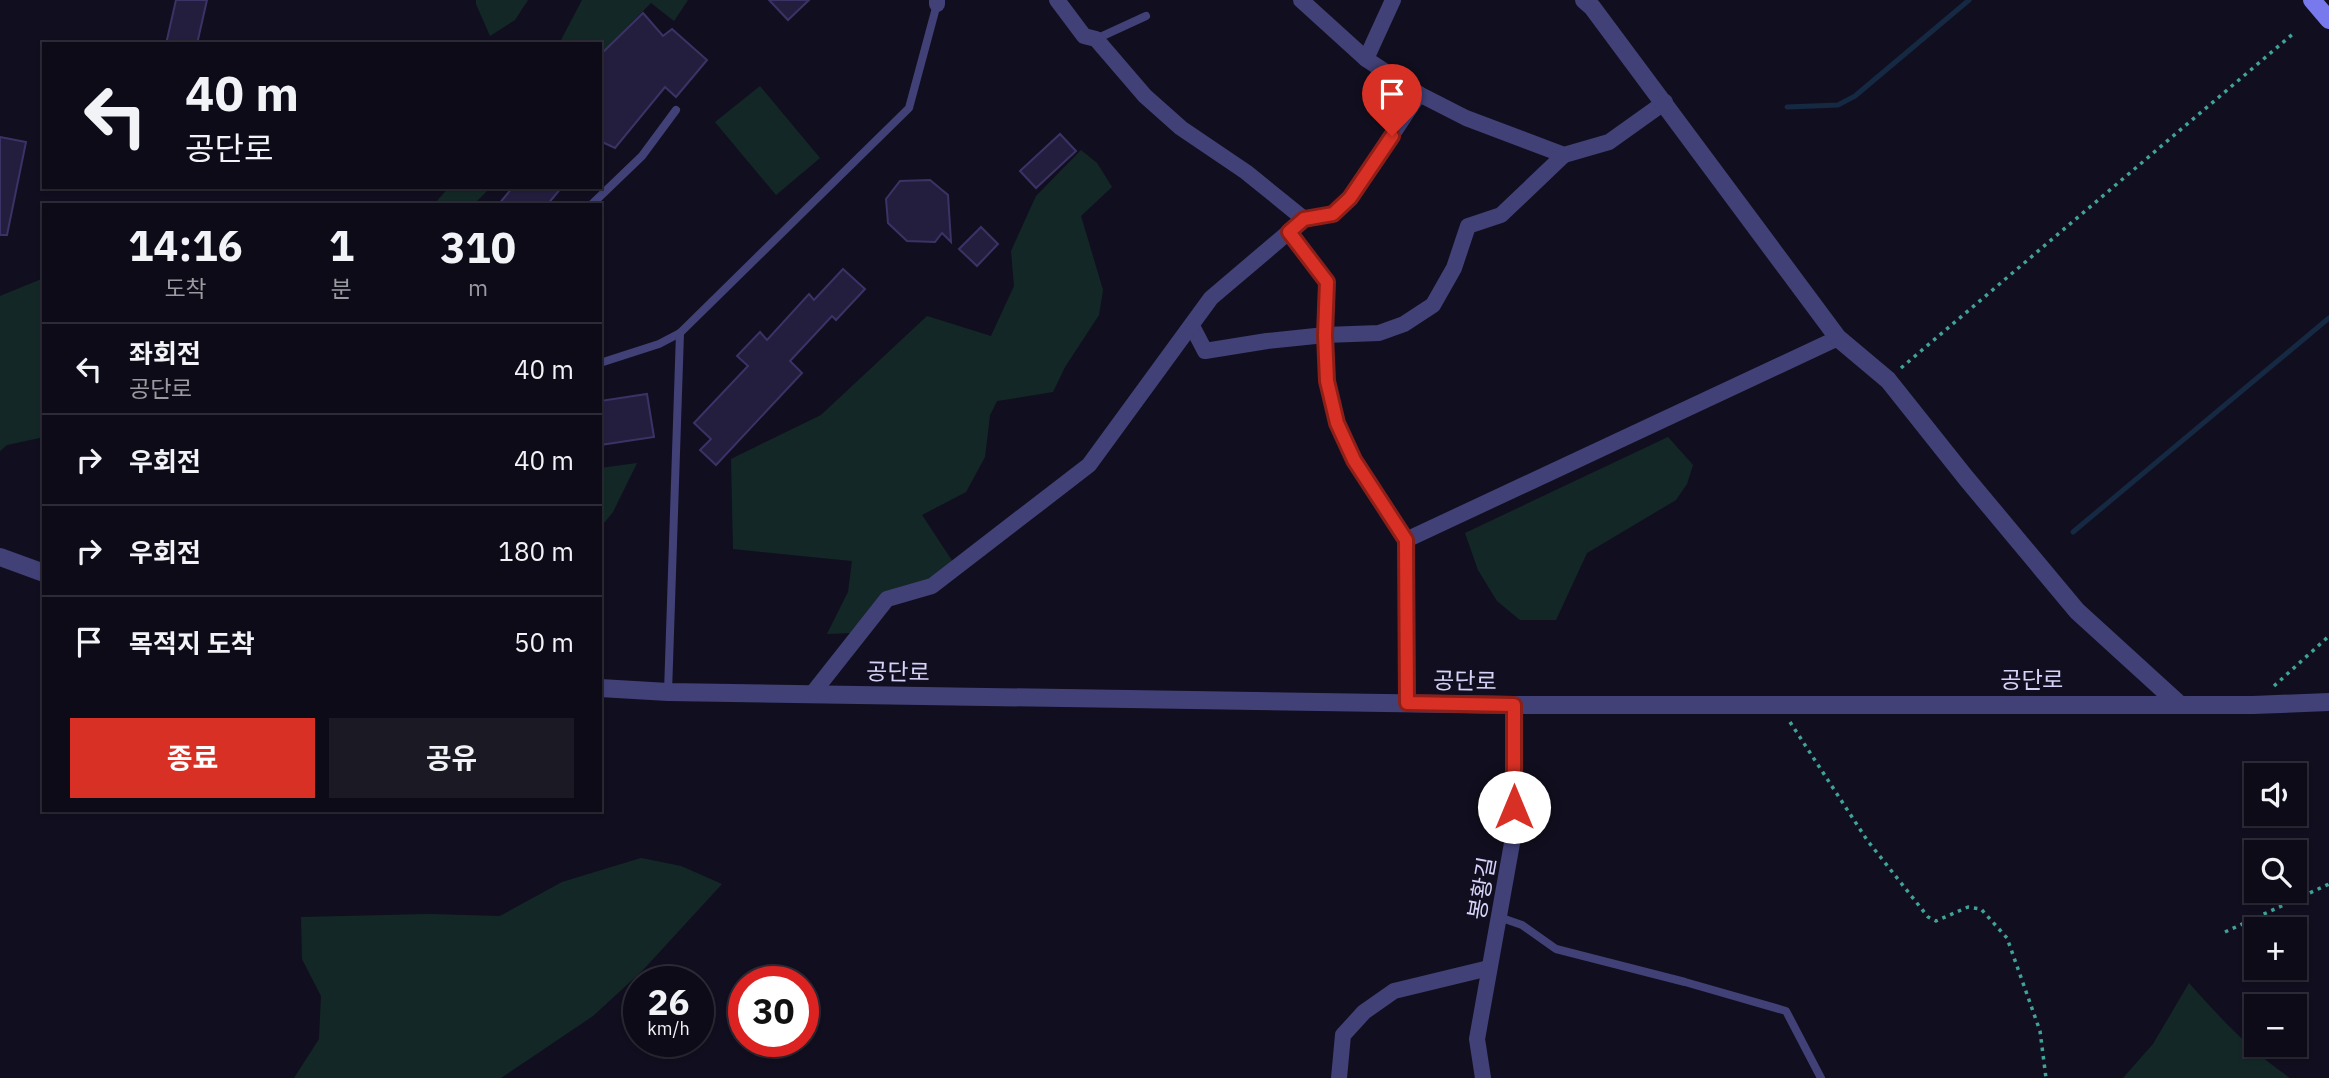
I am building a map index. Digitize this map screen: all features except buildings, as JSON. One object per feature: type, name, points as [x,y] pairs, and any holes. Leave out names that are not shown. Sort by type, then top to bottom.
[{"type":"main road","points":[[2312,0],[2329,20]]},
{"type":"street","points":[[1057,0],[1084,36],[1096,39],[1145,96],[1181,128],[1246,172],[1304,219]]},
{"type":"street","points":[[1366,59],[1393,0]]},
{"type":"street","points":[[1304,1],[1366,59],[1419,94],[1466,118],[1564,155]]},
{"type":"street","points":[[1592,2],[1838,338],[1888,380],[2077,611],[2179,704]]},
{"type":"street","points":[[812,694],[887,599],[932,586],[1089,465],[1211,298],[1304,219],[1333,214],[1350,198],[1419,94]]},
{"type":"street","points":[[1192,326],[1205,351],[1325,335],[1379,333],[1404,324],[1433,305],[1454,268],[1468,226],[1501,215],[1564,155],[1609,142],[1665,102]]},
{"type":"street","points":[[1289,232],[1327,282],[1327,381],[1337,423],[1354,460],[1406,540],[1407,703]]},
{"type":"street","points":[[1406,540],[1838,338]]},
{"type":"street","points":[[0,557],[42,572]]},
{"type":"street","name":"공단로","points":[[602,688],[668,692],[1514,705],[2253,705],[2329,702]]},
{"type":"street","name":"봉황길","points":[[1483,1078],[1477,1039],[1514,832],[1514,705]]},
{"type":"street","points":[[1339,1078],[1343,1035],[1364,1012],[1394,991],[1489,968]]},
{"type":"lane","points":[[602,362],[659,344],[680,333],[909,108],[937,2]]},
{"type":"lane","points":[[1096,39],[1146,16]]},
{"type":"lane","points":[[593,203],[642,156],[676,110]]},
{"type":"lane","points":[[668,692],[680,333]]},
{"type":"lane","points":[[1499,917],[1522,925],[1556,949],[1685,982],[1786,1012],[1821,1078]]},
{"type":"path","points":[[1906,363],[2294,33]]},
{"type":"path","points":[[2253,705],[2329,636]]},
{"type":"path","points":[[1779,704],[1867,840],[1927,917],[1936,921],[1968,907],[1981,909],[2007,938],[2040,1031],[2046,1078]]},
{"type":"path","points":[[2225,932],[2329,884]]},
{"type":"green space","points":[[476,0],[528,0],[515,20],[490,36]]},
{"type":"green space","points":[[582,0],[688,0],[674,21],[651,3],[602,52],[602,42],[560,42]]},
{"type":"green space","points":[[760,86],[820,158],[776,195],[715,122]]},
{"type":"green space","points":[[1081,150],[1097,163],[1112,187],[1081,216],[1103,290],[1099,315],[1065,367],[1053,392],[997,401],[990,415],[985,457],[966,492],[922,515],[953,562],[929,581],[886,595],[852,633],[827,634],[848,592],[852,561],[733,549],[731,459],[821,415],[927,316],[991,336],[1014,286],[1011,251],[1036,196]]},
{"type":"green space","points":[[447,189],[489,189],[475,203],[432,203]]},
{"type":"green space","points":[[42,279],[42,437],[7,445],[0,451],[0,296]]},
{"type":"green space","points":[[1668,437],[1693,465],[1687,484],[1676,500],[1587,553],[1556,620],[1520,620],[1497,601],[1478,570],[1465,533]]},
{"type":"green space","points":[[637,463],[613,512],[602,526],[602,468]]},
{"type":"green space","points":[[641,858],[681,866],[722,884],[647,966],[623,966],[623,988],[593,1016],[501,1078],[294,1078],[319,1039],[321,996],[302,959],[301,917],[429,914],[500,916],[562,882]]},
{"type":"green space","points":[[2189,983],[2244,1040],[2244,1057],[2262,1057],[2290,1078],[2123,1078],[2153,1044]]},
{"type":"waterway","points":[[1787,107],[1838,105],[1855,96],[1969,0]]},
{"type":"waterway","points":[[2073,532],[2329,318]]},
{"type":"route","points":[[1392,136],[1350,198],[1333,214],[1304,219],[1289,232],[1327,282],[1327,381],[1337,423],[1354,460],[1406,540],[1407,703],[1514,705],[1514,807]]}]
